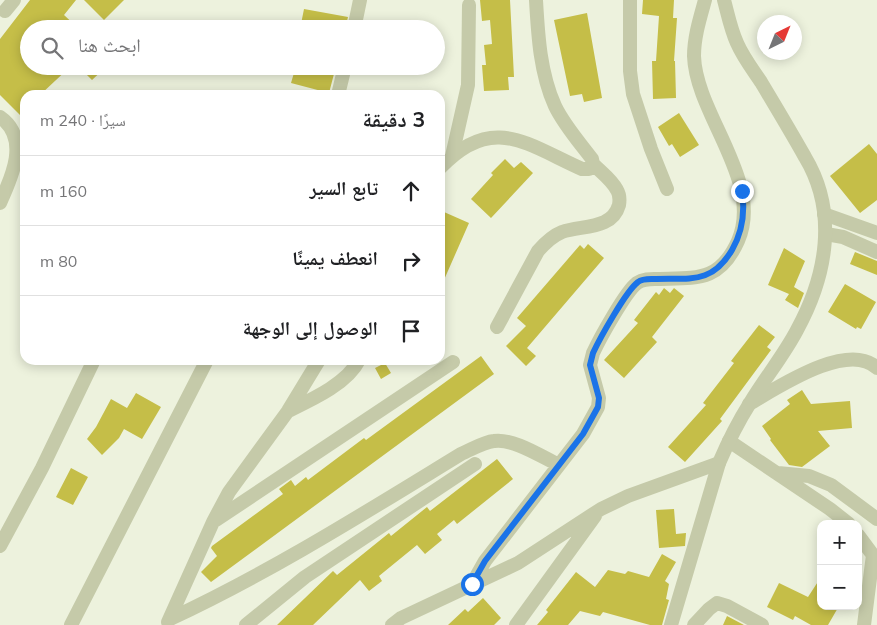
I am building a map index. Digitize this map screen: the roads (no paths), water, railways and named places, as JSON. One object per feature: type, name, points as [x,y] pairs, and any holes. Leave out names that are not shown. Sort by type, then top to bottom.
[{"type":"street","points":[[5,11],[14,0]]},
{"type":"street","points":[[356,20],[360,0]]},
{"type":"street","points":[[497,327],[544,244],[562,233],[604,222],[616,212],[620,201],[618,191],[593,164],[555,106],[539,46],[536,0]]},
{"type":"street","points":[[630,0],[630,71],[633,94],[667,189]]},
{"type":"street","points":[[472,584],[485,561],[559,466],[596,414],[599,398],[590,365],[593,353],[631,288],[643,280],[709,275],[721,266],[738,240],[744,215],[742,191],[700,85],[694,56],[696,32],[705,0]]},
{"type":"street","points":[[671,625],[719,463],[729,440],[749,404],[797,331],[810,304],[818,282],[826,234],[823,200],[815,176],[738,45],[724,0]]},
{"type":"street","points":[[452,156],[468,85],[469,4]]},
{"type":"street","points":[[339,90],[343,75]]},
{"type":"street","points":[[0,117],[8,123],[12,130],[17,157],[13,174],[0,203]]},
{"type":"street","points":[[445,163],[468,145],[496,136],[521,141],[582,169],[589,168],[593,164]]},
{"type":"street","points":[[824,214],[877,233]]},
{"type":"street","points":[[826,234],[843,237],[877,252]]},
{"type":"street","points":[[749,404],[827,364],[845,359],[861,361],[874,365],[877,368]]},
{"type":"street","points":[[213,522],[453,362]]},
{"type":"street","points":[[0,546],[42,468],[92,365]]},
{"type":"street","points":[[71,625],[203,365]]},
{"type":"street","points":[[168,622],[213,522],[230,492],[288,411],[315,365]]},
{"type":"street","points":[[288,411],[324,394],[342,380],[356,365]]},
{"type":"street","points":[[729,440],[843,520]]},
{"type":"street","points":[[168,622],[319,541],[461,454],[485,443],[494,441],[512,443],[559,466]]},
{"type":"street","points":[[397,623],[472,584],[518,563],[601,509],[628,496],[719,463]]},
{"type":"street","points":[[246,625],[305,577],[475,464]]},
{"type":"street","points":[[777,473],[809,476],[831,485],[877,519]]},
{"type":"street","points":[[516,625],[601,509]]},
{"type":"street","points":[[862,541],[875,560],[864,625]]},
{"type":"street","points":[[694,625],[708,609],[717,604],[727,606],[762,625]]}]
